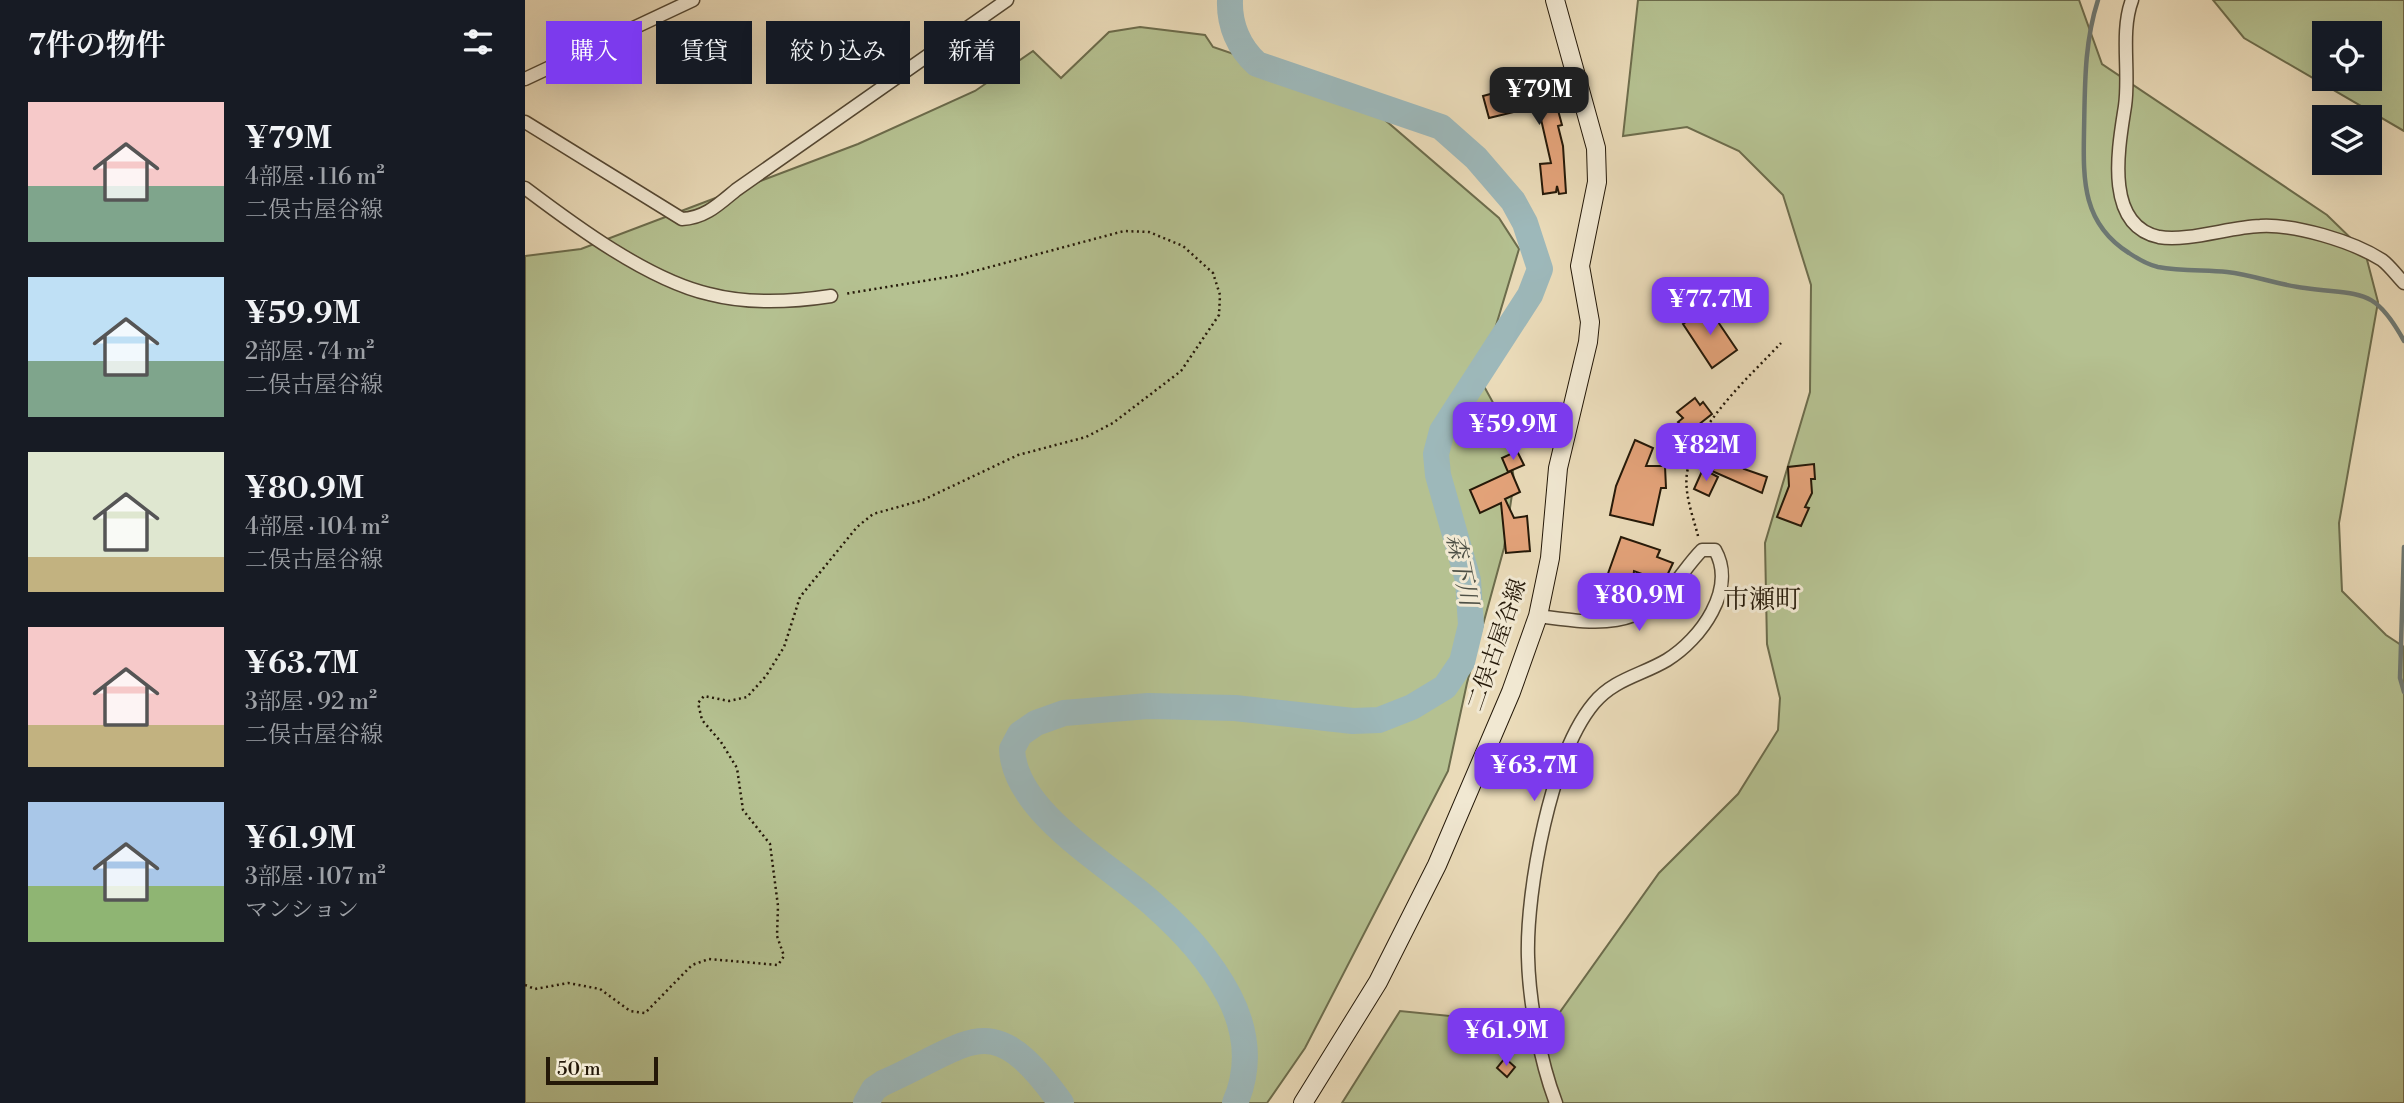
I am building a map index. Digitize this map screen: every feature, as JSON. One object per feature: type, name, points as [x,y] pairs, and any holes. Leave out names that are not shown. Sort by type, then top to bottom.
[{"type":"main road","name":"二俣古屋谷線","points":[[1303,1103],[1378,982],[1437,864],[1511,692],[1538,616],[1551,558],[1557,468],[1588,342],[1590,322],[1580,266],[1597,182],[1595,148],[1555,0]]},
{"type":"street","points":[[525,79],[693,0]]},
{"type":"street","points":[[525,122],[682,219],[695,219],[712,211],[736,190],[1007,0]]},
{"type":"street","points":[[2132,0],[2127,13],[2129,82],[2116,175],[2124,207],[2143,230],[2159,237],[2261,226],[2288,228],[2348,243],[2384,261],[2404,283]]},
{"type":"street","points":[[525,187],[572,223],[607,245],[669,279],[708,294],[747,299],[806,299],[831,296]]},
{"type":"street","points":[[1538,616],[1611,623],[1634,617],[1674,585],[1702,550],[1715,550],[1723,564],[1723,581],[1718,599],[1700,629],[1668,660],[1622,679],[1594,703],[1563,763],[1545,825],[1532,898],[1528,955],[1534,1009],[1556,1103]]},
{"type":"path","points":[[525,985],[535,989],[568,983],[600,989],[630,1011],[645,1013],[692,965],[709,959],[778,965],[784,956],[777,936],[778,906],[770,844],[743,810],[737,768],[721,742],[702,720],[698,703],[703,696],[729,701],[747,697],[766,676],[784,647],[800,597],[857,527],[873,514],[923,500],[1018,455],[1086,437],[1113,423],[1181,371],[1214,326],[1219,315],[1220,295],[1213,273],[1203,261],[1183,246],[1149,232],[1124,231],[960,275],[831,296]]},
{"type":"path","points":[[1702,550],[1688,498],[1687,472],[1699,440],[1716,415],[1781,343]]},
{"type":"green space","points":[[1638,0],[2079,0],[2102,64],[2327,215],[2365,252],[2378,302],[2339,523],[2342,591],[2386,635],[2404,647],[2404,1103],[1342,1103],[1400,1011],[1550,1026],[1659,873],[1738,794],[1778,730],[1780,698],[1767,644],[1765,543],[1810,392],[1811,285],[1783,195],[1739,151],[1687,127],[1623,136]]},
{"type":"green space","points":[[2213,0],[2404,0],[2404,131],[2382,118],[2382,105],[2359,105],[2335,91],[2382,91],[2382,21],[2312,21],[2312,78],[2244,38]]},
{"type":"green space","points":[[1140,27],[1205,35],[1213,47],[1357,96],[1499,218],[1519,249],[1480,379],[1508,430],[1514,481],[1504,548],[1467,683],[1448,771],[1305,1048],[1267,1103],[525,1103],[525,256],[581,249],[858,144],[985,84],[1020,84],[1020,60],[1033,51],[1061,78],[1109,32]]},
{"type":"building","points":[[1564,81],[1568,95],[1555,99],[1562,125],[1558,126],[1563,146],[1566,193],[1559,194],[1557,186],[1556,192],[1543,194],[1540,164],[1551,163],[1538,106],[1489,118],[1483,96],[1509,89],[1511,97]]},
{"type":"building","points":[[1708,307],[1737,350],[1712,368],[1683,324]]},
{"type":"building","points":[[1695,398],[1700,405],[1703,402],[1712,414],[1688,433],[1678,422],[1683,418],[1677,412]]},
{"type":"building","points":[[1635,440],[1653,448],[1646,466],[1665,466],[1666,488],[1661,488],[1653,525],[1610,515],[1616,486]]},
{"type":"building","points":[[1728,446],[1750,456],[1744,469],[1767,477],[1762,493],[1712,471]]},
{"type":"building","points":[[1517,451],[1524,465],[1508,472],[1502,458]]},
{"type":"building","points":[[1814,464],[1815,479],[1811,479],[1812,493],[1805,507],[1809,508],[1801,526],[1777,517],[1789,486],[1788,467]]},
{"type":"building","points":[[1703,469],[1718,477],[1709,496],[1694,489]]},
{"type":"building","points":[[1511,471],[1520,492],[1505,499],[1514,518],[1527,516],[1530,551],[1506,553],[1501,503],[1480,513],[1470,490]]},
{"type":"building","points":[[1621,537],[1660,550],[1657,557],[1673,563],[1664,582],[1634,571],[1631,594],[1607,591],[1608,583],[1605,582]]},
{"type":"building","points":[[1505,1058],[1515,1067],[1507,1077],[1497,1068]]},
{"type":"waterway","name":"森下川","points":[[1230,0],[1236,35],[1257,64],[1441,127],[1476,158],[1513,201],[1525,223],[1540,269],[1530,295],[1442,431],[1436,454],[1438,475],[1468,580],[1471,625],[1462,662],[1445,687],[1412,707],[1379,720],[1353,721],[1235,708],[1148,706],[1064,713],[1036,723],[1020,734],[1012,749],[1017,773],[1029,795],[1047,817],[1166,916],[1187,937],[1222,983],[1240,1022],[1245,1049],[1243,1076],[1235,1103]]},
{"type":"waterway","points":[[2098,0],[2093,16],[2085,82],[2084,168],[2089,200],[2102,229],[2129,253],[2154,266],[2237,273],[2295,287],[2364,297],[2384,311],[2404,341]]},
{"type":"waterway","points":[[2404,547],[2400,678],[2404,692]]},
{"type":"waterway","name":"森下川","points":[[866,1103],[874,1089],[883,1083],[939,1055],[979,1041],[998,1043],[1016,1053],[1037,1072],[1061,1103]]},
{"type":"district","name":"市瀬町","points":[[1762,600]]}]
